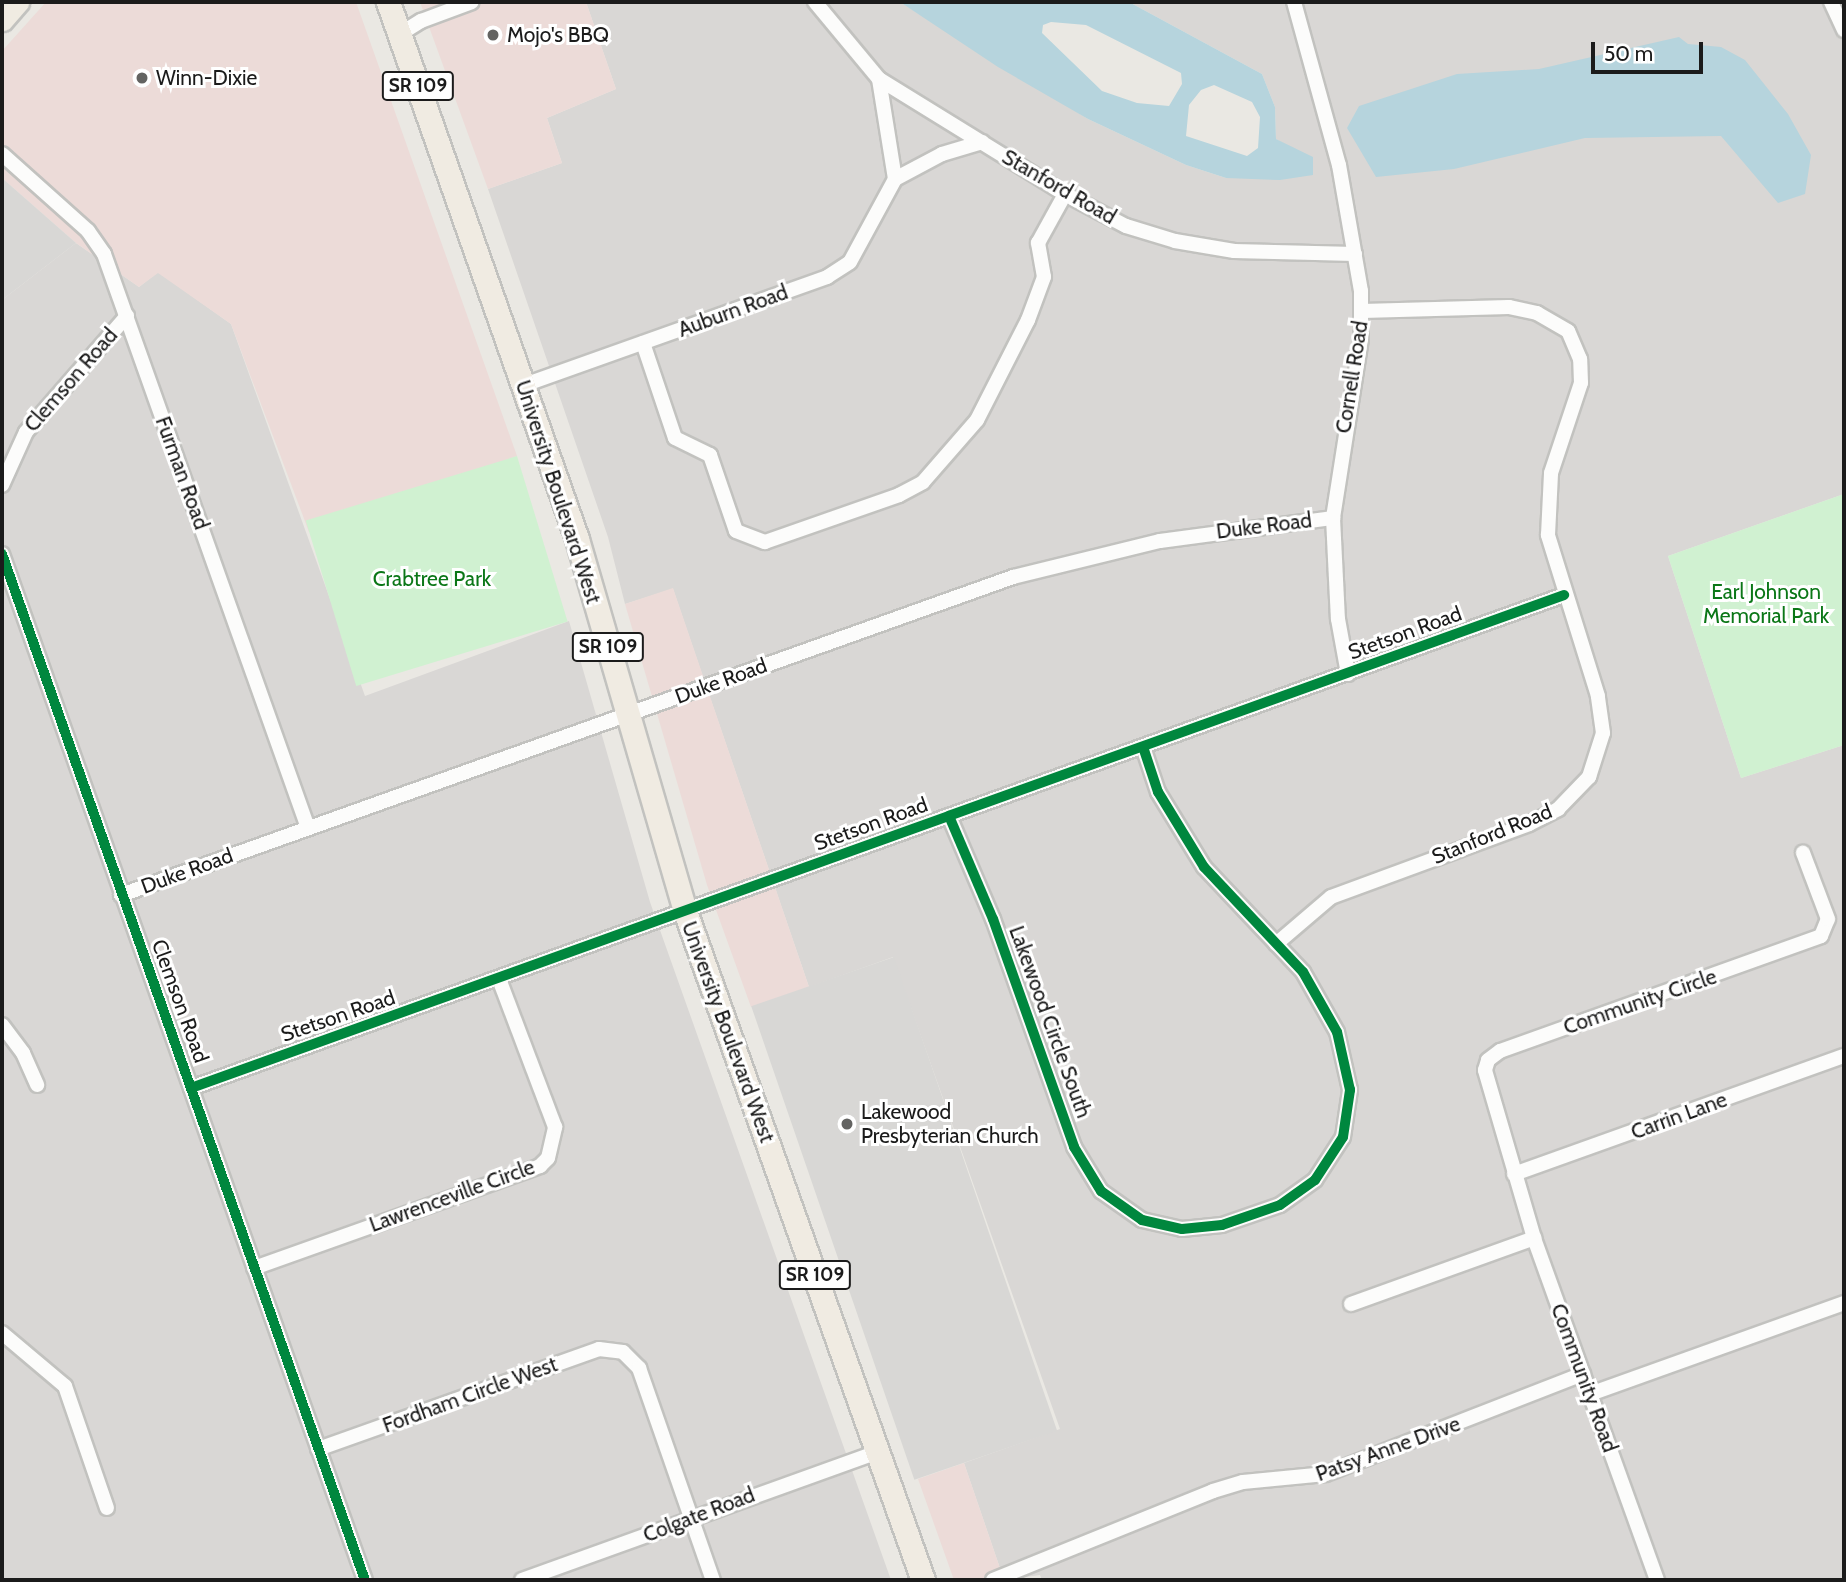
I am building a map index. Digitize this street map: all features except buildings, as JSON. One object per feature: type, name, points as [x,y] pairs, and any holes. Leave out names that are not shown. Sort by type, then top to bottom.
[{"type":"main road","points":[[2,19],[17,2]]},
{"type":"main road","name":"University Boulevard West","points":[[388,2],[577,539],[685,911],[923,1580]]},
{"type":"street","points":[[400,34],[421,21],[472,2]]},
{"type":"street","name":"Stanford Road","points":[[815,2],[879,79],[1065,194],[1126,226],[1175,242],[1234,251],[1355,254]]},
{"type":"street","name":"Cornell Road","points":[[1294,2],[1323,97],[1355,254],[1363,311],[1333,518],[1334,582],[1348,674]]},
{"type":"street","points":[[1831,2],[1844,30]]},
{"type":"street","points":[[879,79],[895,179],[942,154],[982,142]]},
{"type":"street","name":"Furman Road","points":[[2,154],[94,238],[127,316],[308,828]]},
{"type":"street","name":"Auburn Road","points":[[524,385],[839,271],[858,251],[895,179]]},
{"type":"street","points":[[643,343],[675,438],[710,455],[736,531],[765,542],[899,495],[923,482],[977,420],[1028,320],[1044,277],[1038,243],[1065,194]]},
{"type":"street","name":"Stanford Road","points":[[1276,944],[1331,897],[1528,824],[1558,809],[1583,784],[1601,748],[1603,719],[1564,596],[1548,535],[1546,504],[1551,473],[1581,383],[1580,359],[1568,331],[1537,313],[1509,307],[1363,311]]},
{"type":"street","name":"Clemson Road","points":[[2,485],[26,432],[127,316]]},
{"type":"street","name":"Duke Road","points":[[121,895],[1038,569],[1160,541],[1333,518]]},
{"type":"street","name":"Clemson Road","points":[[2,554],[365,1580]]},
{"type":"street","name":"Stetson Road","points":[[191,1088],[1564,596]]},
{"type":"street","points":[[1143,747],[1171,818],[1204,867],[1276,944]]},
{"type":"street","name":"Lakewood Circle South","points":[[949,816],[993,919],[1080,1159],[1101,1191],[1142,1220],[1202,1229],[1280,1205],[1327,1166],[1347,1125],[1349,1070],[1337,1031],[1313,985],[1276,944]]},
{"type":"street","name":"Community Circle","points":[[1514,1174],[1485,1070],[1488,1060],[1500,1051],[1822,936],[1828,919],[1803,853]]},
{"type":"street","name":"Lawrenceville Circle","points":[[254,1268],[540,1166],[548,1158],[555,1127],[499,979]]},
{"type":"street","points":[[2,1025],[23,1053],[37,1085]]},
{"type":"street","name":"Carrin Lane","points":[[1514,1174],[1844,1056]]},
{"type":"street","name":"Community Road","points":[[1514,1174],[1534,1238],[1657,1580]]},
{"type":"street","points":[[1351,1304],[1534,1238]]},
{"type":"street","points":[[1590,1394],[1844,1303]]},
{"type":"street","points":[[2,1333],[65,1386],[107,1508]]},
{"type":"street","name":"Fordham Circle West","points":[[318,1449],[599,1349],[623,1352],[639,1368],[692,1518]]},
{"type":"street","name":"Patsy Anne Drive","points":[[993,1580],[1213,1491],[1243,1482],[1326,1474],[1583,1374]]},
{"type":"street","name":"Colgate Road","points":[[522,1580],[878,1452]]},
{"type":"street","points":[[692,1518],[713,1580]]},
{"type":"shaded area","points":[[46,2],[356,2],[517,456],[309,532],[231,324],[158,273],[139,287],[76,243],[2,178],[2,51]]},
{"type":"shaded area","points":[[420,2],[586,2],[616,89],[547,118],[562,163],[488,189]]},
{"type":"shaded area","points":[[586,2],[900,2],[1088,119],[1186,165],[1226,178],[1295,151],[1276,139],[1275,107],[1262,74],[1129,2],[1844,2],[1844,494],[1668,556],[1741,778],[1844,745],[1844,1580],[1042,1580],[1040,1575],[1004,1580],[964,1463],[1060,1429],[893,957],[809,987],[673,589],[625,604],[608,537],[488,189],[562,163],[547,118],[616,89]]},
{"type":"shaded area","points":[[2,178],[76,243],[2,300]]},
{"type":"shaded area","points":[[76,243],[139,287],[158,272],[231,324],[365,696],[569,621],[650,902],[891,1580],[2,1580],[2,300]]},
{"type":"shaded area","points":[[673,588],[809,987],[751,1007],[707,885],[625,604]]},
{"type":"shaded area","points":[[894,957],[1057,1431],[914,1480],[751,1006]]},
{"type":"shaded area","points":[[964,1463],[1004,1580],[954,1580],[918,1479]]},
{"type":"green space","name":"Crabtree Park","points":[[517,456],[568,621],[356,686],[306,521]]},
{"type":"green space","name":"Earl Johnson Memorial Park","points":[[1844,494],[1844,745],[1741,778],[1668,556]]},
{"type":"water","points":[[900,2],[1129,2],[1262,74],[1275,107],[1276,139],[1313,157],[1313,175],[1280,180],[1226,178],[1186,165],[1088,119],[998,67]],"holes":[[[1051,22],[1086,25],[1181,73],[1182,84],[1169,106],[1137,103],[1102,91],[1042,33],[1043,25]],[[1214,85],[1252,102],[1260,117],[1258,148],[1247,156],[1186,136],[1189,105],[1201,90]]]},
{"type":"water","points":[[1679,37],[1688,44],[1721,47],[1745,60],[1788,114],[1811,155],[1805,194],[1778,203],[1721,136],[1585,138],[1454,169],[1376,177],[1347,128],[1359,106],[1457,74],[1539,69]]},
{"type":"cycle path","points":[[2,554],[365,1580]]},
{"type":"cycle path","points":[[191,1088],[1564,595]]},
{"type":"cycle path","points":[[949,816],[993,919],[1074,1147],[1101,1191],[1142,1220],[1182,1229],[1222,1225],[1280,1205],[1315,1180],[1343,1137],[1350,1090],[1337,1032],[1303,972],[1204,867],[1158,792],[1143,747]]},
{"type":"place","name":"Mojo's BBQ","points":[[493,35]]},
{"type":"place","name":"Winn-Dixie","points":[[142,78]]},
{"type":"place","name":"Lakewood Presbyterian Church","points":[[847,1124]]}]
